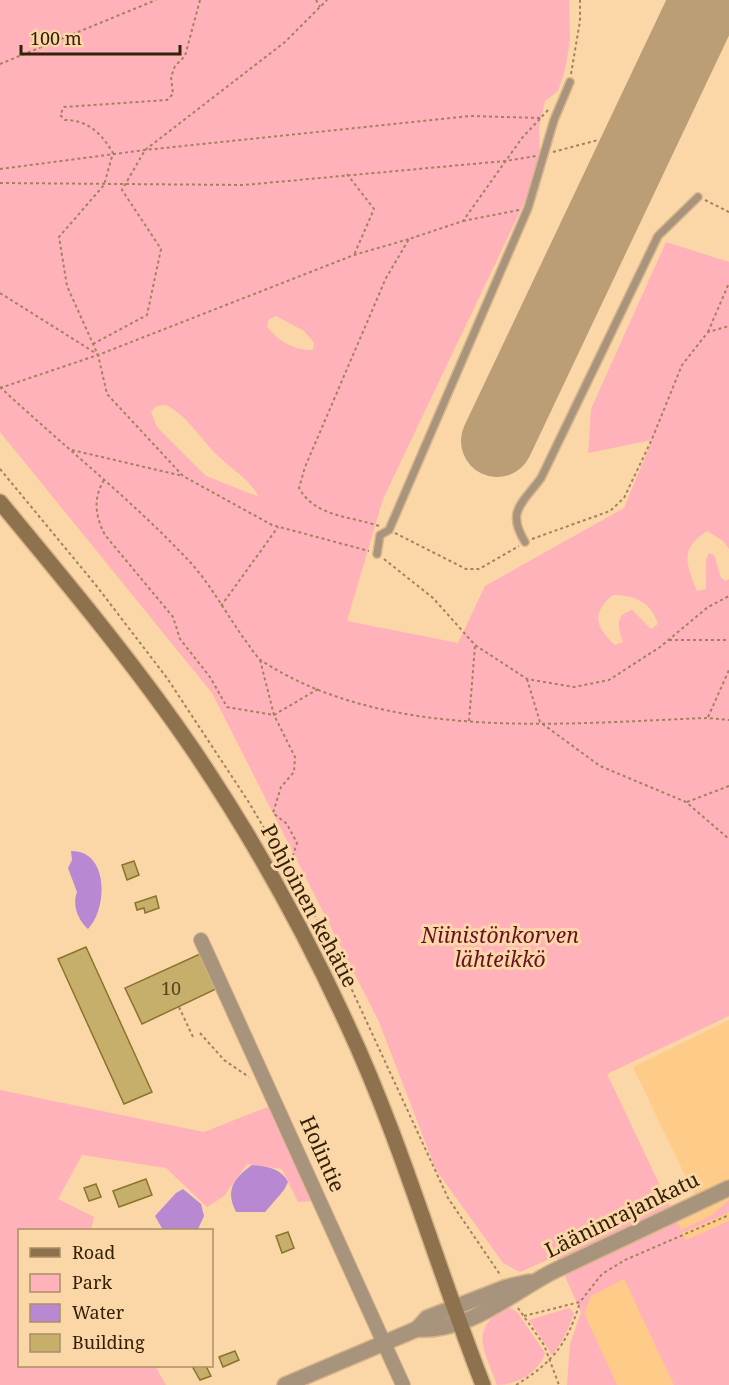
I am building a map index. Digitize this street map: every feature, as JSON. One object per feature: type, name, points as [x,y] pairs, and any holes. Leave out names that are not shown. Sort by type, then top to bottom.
[{"type":"main road","name":"Pohjoinen kehätie","points":[[0,502],[94,616],[188,742],[292,912],[348,1025],[373,1085],[483,1385]]},
{"type":"street","name":"Holintie","points":[[201,940],[404,1385]]},
{"type":"street","name":"Lääninrajankatu","points":[[285,1385],[417,1329],[427,1318],[456,1315],[507,1287],[534,1281],[729,1188]]},
{"type":"lane","points":[[377,554],[380,535],[389,530],[528,208],[554,120],[570,82]]},
{"type":"lane","points":[[525,542],[515,526],[516,513],[541,478],[658,236],[698,197]]},
{"type":"path","points":[[0,64],[156,0]]},
{"type":"path","points":[[183,476],[107,394],[98,355],[67,286],[59,237],[104,186],[112,155],[103,136],[76,120],[65,120],[60,115],[64,106],[167,100],[173,94],[171,77],[175,66],[185,56],[201,0]]},
{"type":"path","points":[[316,0],[320,7]]},
{"type":"path","points":[[93,344],[147,315],[161,249],[122,190],[145,150],[285,42],[327,0]]},
{"type":"path","points":[[570,82],[580,21],[580,0]]},
{"type":"path","points":[[463,221],[505,161],[555,100]]},
{"type":"path","points":[[0,169],[145,150],[470,116],[554,120]]},
{"type":"path","points":[[0,183],[104,186],[244,185],[505,161],[598,140]]},
{"type":"path","points":[[347,174],[374,209],[354,255]]},
{"type":"path","points":[[698,197],[729,212]]},
{"type":"path","points":[[289,868],[297,843],[287,824],[273,813],[281,787],[294,772],[295,757],[274,715],[260,660],[192,565],[143,513],[0,388],[98,355],[354,255],[463,221],[528,208]]},
{"type":"path","points":[[409,239],[386,278],[305,467],[299,488],[307,502],[322,510],[389,530],[418,547],[466,569],[479,569],[525,542],[610,511],[624,498],[652,439],[682,365],[708,332],[729,283]]},
{"type":"path","points":[[0,293],[98,355]]},
{"type":"path","points":[[708,332],[729,326]]},
{"type":"path","points":[[70,450],[183,476],[278,527],[377,554],[433,598],[475,645],[527,679],[574,687],[609,680],[669,640],[708,607],[729,596]]},
{"type":"path","points":[[104,480],[96,494],[98,521],[105,535],[173,617],[180,639],[210,677],[227,707],[274,715],[318,689]]},
{"type":"path","points":[[221,606],[278,527]]},
{"type":"path","points":[[669,640],[729,640]]},
{"type":"path","points":[[469,721],[475,645]]},
{"type":"path","points":[[260,660],[318,689],[371,708],[441,720],[540,722],[708,718],[729,720]]},
{"type":"path","points":[[708,718],[729,670]]},
{"type":"path","points":[[527,679],[540,722],[600,766],[686,802],[729,839]]},
{"type":"path","points":[[686,802],[729,786]]},
{"type":"path","points":[[179,1007],[193,1037]]},
{"type":"path","points":[[200,1034],[224,1060],[268,1086]]},
{"type":"path","points":[[516,1385],[539,1371],[559,1352],[569,1334],[580,1302],[602,1274],[625,1260],[729,1215]]},
{"type":"path","points":[[524,1316],[580,1302]]},
{"type":"shaded area","points":[[729,1020],[729,1385],[616,1385],[566,1275],[702,1211],[633,1067]]},
{"type":"green space","name":"Niinistönkorven lähteikkö","points":[[0,0],[569,0],[570,39],[565,70],[558,91],[545,101],[539,128],[540,159],[526,199],[383,499],[347,621],[458,643],[485,586],[624,508],[652,440],[588,453],[591,409],[666,242],[729,262],[729,549],[723,541],[707,531],[692,544],[687,558],[697,591],[706,589],[706,559],[709,553],[714,555],[721,578],[726,581],[729,579],[729,1016],[607,1074],[681,1230],[712,1215],[729,1200],[729,1212],[682,1233],[686,1240],[729,1221],[729,1385],[674,1385],[624,1279],[591,1296],[584,1313],[617,1385],[567,1385],[570,1344],[581,1312],[556,1256],[520,1272],[503,1263],[436,1170],[379,1022],[212,693],[0,432]],"holes":[[[276,316],[304,331],[314,343],[313,350],[293,347],[276,337],[267,327],[269,319]],[[166,405],[180,414],[213,451],[250,484],[259,497],[206,476],[157,427],[151,412],[156,406]],[[613,595],[636,599],[647,606],[658,624],[651,629],[632,610],[626,612],[619,622],[623,642],[615,645],[603,632],[598,620],[601,608]]]},
{"type":"green space","points":[[0,1090],[204,1132],[270,1106],[312,1201],[298,1202],[282,1169],[247,1164],[224,1196],[207,1207],[166,1168],[82,1155],[58,1199],[94,1217],[91,1229],[18,1229],[18,1367],[156,1367],[166,1385],[0,1385]]},
{"type":"green space","points":[[508,1306],[518,1313],[545,1353],[538,1366],[526,1376],[512,1383],[497,1385],[484,1351],[484,1332],[488,1323]]},
{"type":"green space","points":[[569,1308],[574,1313],[572,1319],[552,1355],[529,1320]]},
{"type":"water","points":[[71,851],[83,853],[92,860],[101,882],[99,908],[95,920],[88,929],[81,921],[76,907],[77,892],[68,868],[72,860]]},
{"type":"water","points":[[252,1165],[277,1171],[288,1182],[265,1212],[236,1212],[231,1191],[240,1175]]},
{"type":"water","points":[[183,1189],[201,1204],[204,1216],[198,1229],[162,1229],[155,1216],[176,1193]]},
{"type":"building","points":[[134,861],[139,875],[127,880],[122,865]]},
{"type":"building","points":[[156,896],[159,908],[145,913],[144,908],[137,910],[135,903]]},
{"type":"building","points":[[86,947],[152,1092],[124,1104],[58,959]]},
{"type":"building","points":[[200,954],[216,989],[142,1024],[125,988]]},
{"type":"building","points":[[146,1179],[152,1195],[119,1207],[113,1191]]},
{"type":"building","points":[[96,1184],[101,1197],[89,1201],[84,1188]]},
{"type":"building","points":[[288,1232],[294,1248],[282,1253],[276,1236]]},
{"type":"building","points":[[235,1351],[239,1360],[223,1367],[219,1357]]},
{"type":"building","points":[[193,1367],[206,1367],[211,1376],[200,1380]]},
{"type":"runway","points":[[497,441],[706,0]]}]
